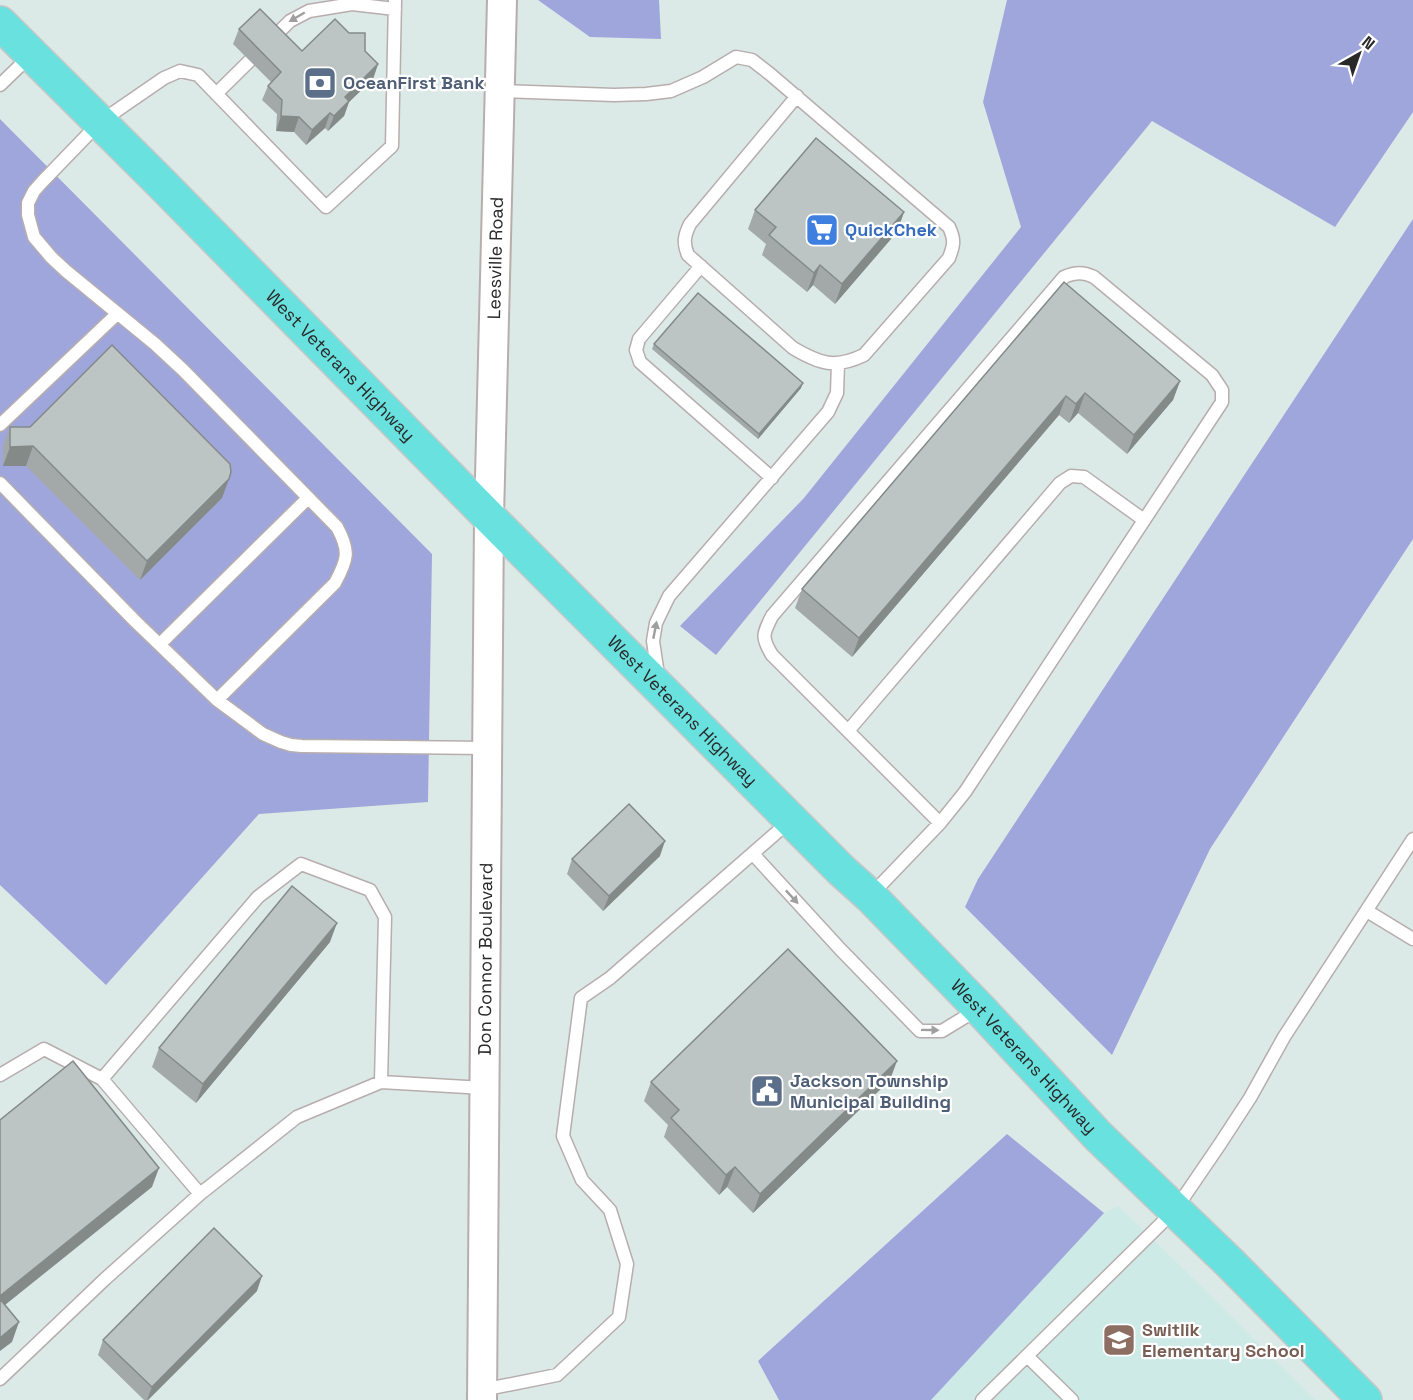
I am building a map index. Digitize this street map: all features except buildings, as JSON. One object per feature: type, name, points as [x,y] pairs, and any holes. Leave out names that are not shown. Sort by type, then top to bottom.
[{"type":"main road","name":"West Veterans Highway","points":[[0,23],[489,517],[841,870],[870,896],[979,1008],[1098,1136],[1231,1264],[1365,1400]]},
{"type":"street","name":"Leesville Road","points":[[489,517],[502,0]]},
{"type":"street","name":"Don Connor Boulevard","points":[[482,1395],[489,517]]},
{"type":"lane","points":[[216,94],[290,21],[309,11],[352,4],[395,5],[392,146],[326,207],[216,94],[198,75],[180,71],[164,78],[100,123],[34,191],[28,203],[28,215],[34,237],[51,257],[183,370],[337,527],[345,542],[346,557],[335,584],[217,700]]},
{"type":"lane","points":[[0,86],[32,54]]},
{"type":"lane","points":[[500,91],[614,94],[671,91],[703,77],[736,57],[752,60],[797,96],[949,227],[954,237],[949,258],[864,355],[850,362],[838,364],[810,358],[793,348],[688,255],[684,246],[685,234],[690,224],[797,96]]},
{"type":"lane","points":[[700,266],[639,339],[636,350],[640,362],[772,478]]},
{"type":"lane","points":[[870,896],[940,823],[965,792],[1222,402],[1222,390],[1212,375],[1094,277],[1084,273],[1074,273],[1064,277],[772,616],[765,630],[764,642],[772,655],[940,823]]},
{"type":"lane","points":[[0,425],[117,314]]},
{"type":"lane","points":[[660,688],[653,641],[659,613],[669,596],[828,412],[837,393],[838,364]]},
{"type":"lane","points":[[848,731],[1065,479],[1071,476],[1084,477],[1144,520]]},
{"type":"lane","points":[[0,483],[217,700],[263,734],[291,746],[487,748]]},
{"type":"lane","points":[[160,644],[308,498]]},
{"type":"lane","points":[[482,1395],[557,1375],[619,1317],[627,1264],[610,1210],[582,1180],[563,1136],[581,998],[610,978],[791,820]]},
{"type":"lane","points":[[982,1400],[1175,1210],[1250,1098],[1284,1037],[1413,839]]},
{"type":"lane","points":[[753,854],[841,950],[920,1030],[942,1031],[979,1008]]},
{"type":"lane","points":[[102,1079],[258,897],[301,864],[370,890],[384,917],[381,1082]]},
{"type":"lane","points":[[1366,911],[1413,939]]},
{"type":"lane","points":[[0,1074],[44,1049],[102,1079],[200,1194]]},
{"type":"lane","points":[[0,1379],[105,1279],[200,1194],[297,1117],[381,1082],[484,1088]]},
{"type":"lane","points":[[1027,1356],[1071,1400]]},
{"type":"shaded area","points":[[538,0],[659,0],[661,39],[590,37]]},
{"type":"shaded area","points":[[1007,0],[1413,0],[1413,112],[1335,227],[1152,121],[716,655],[680,626],[804,498],[1021,227],[983,102]]},
{"type":"shaded area","points":[[0,119],[432,554],[428,802],[259,814],[106,985],[0,885]]},
{"type":"shaded area","points":[[1413,219],[1413,539],[1210,849],[1112,1055],[965,907],[978,879]]},
{"type":"shaded area","points":[[1007,1134],[1104,1213],[931,1400],[779,1400],[758,1361]]},
{"type":"shaded area","name":"Switlik Elementary School","points":[[1118,1206],[1315,1400],[926,1400],[1104,1213]]},
{"type":"place","name":"OceanFirst Bank","points":[[320,83]]},
{"type":"place","name":"QuickChek","points":[[822,230]]},
{"type":"place","name":"Jackson Township Municipal Building","points":[[767,1091]]},
{"type":"place","name":"Switlik Elementary School","points":[[1119,1340]]}]
